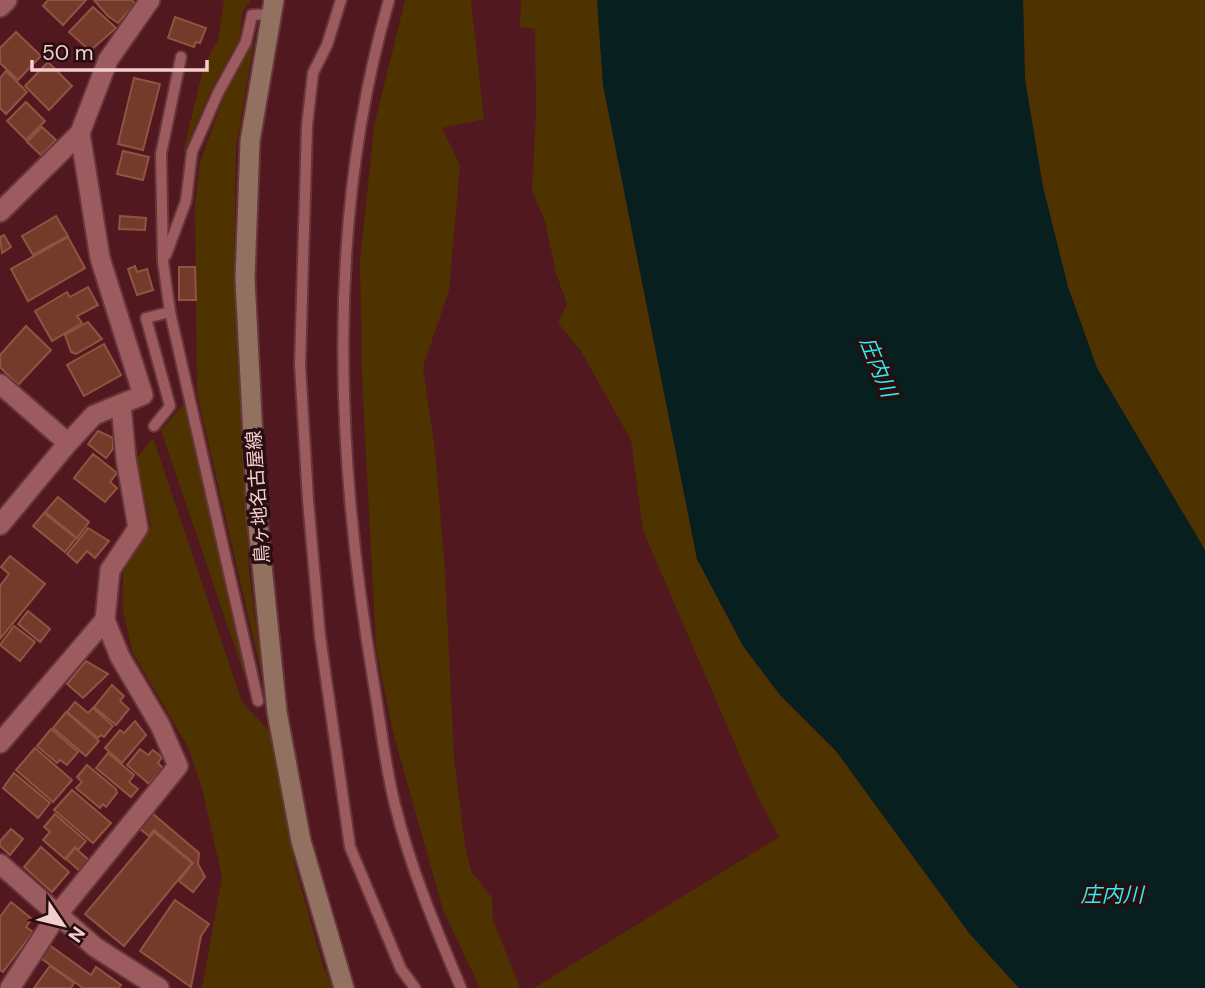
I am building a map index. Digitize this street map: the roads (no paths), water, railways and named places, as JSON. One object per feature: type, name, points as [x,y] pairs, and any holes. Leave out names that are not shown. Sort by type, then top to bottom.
[{"type":"main road","name":"鳥ヶ地名古屋線","points":[[273,7],[250,141],[245,279],[257,516],[277,712],[302,841],[344,988]]},
{"type":"street","points":[[0,7],[7,0]]},
{"type":"street","points":[[0,212],[80,133],[108,60],[150,0]]},
{"type":"street","points":[[0,525],[94,415],[143,395],[100,258],[80,133]]},
{"type":"street","points":[[0,384],[68,443]]},
{"type":"street","points":[[10,988],[57,915],[178,766],[160,725],[120,657],[105,620],[110,570],[138,528],[126,459],[121,404]]},
{"type":"street","points":[[0,743],[105,620]]},
{"type":"street","points":[[0,864],[95,947],[159,988]]},
{"type":"lane","points":[[341,0],[327,45],[313,73],[307,126],[300,365],[308,500],[320,636],[350,847],[401,969],[415,988]]},
{"type":"lane","points":[[389,0],[374,53],[350,194],[343,311],[345,425],[357,585],[394,804],[431,917],[461,988]]},
{"type":"lane","points":[[163,261],[186,201],[192,152],[218,93],[246,42],[252,15],[273,7]]},
{"type":"lane","points":[[181,57],[161,154],[163,261],[170,312],[258,701]]},
{"type":"lane","points":[[154,426],[170,406],[146,318],[170,312]]},
{"type":"water","name":"庄内川","points":[[597,0],[1023,0],[1025,79],[1043,187],[1068,287],[1097,368],[1205,550],[1205,988],[1019,988],[969,933],[836,751],[780,695],[743,646],[697,559],[603,85]]}]
